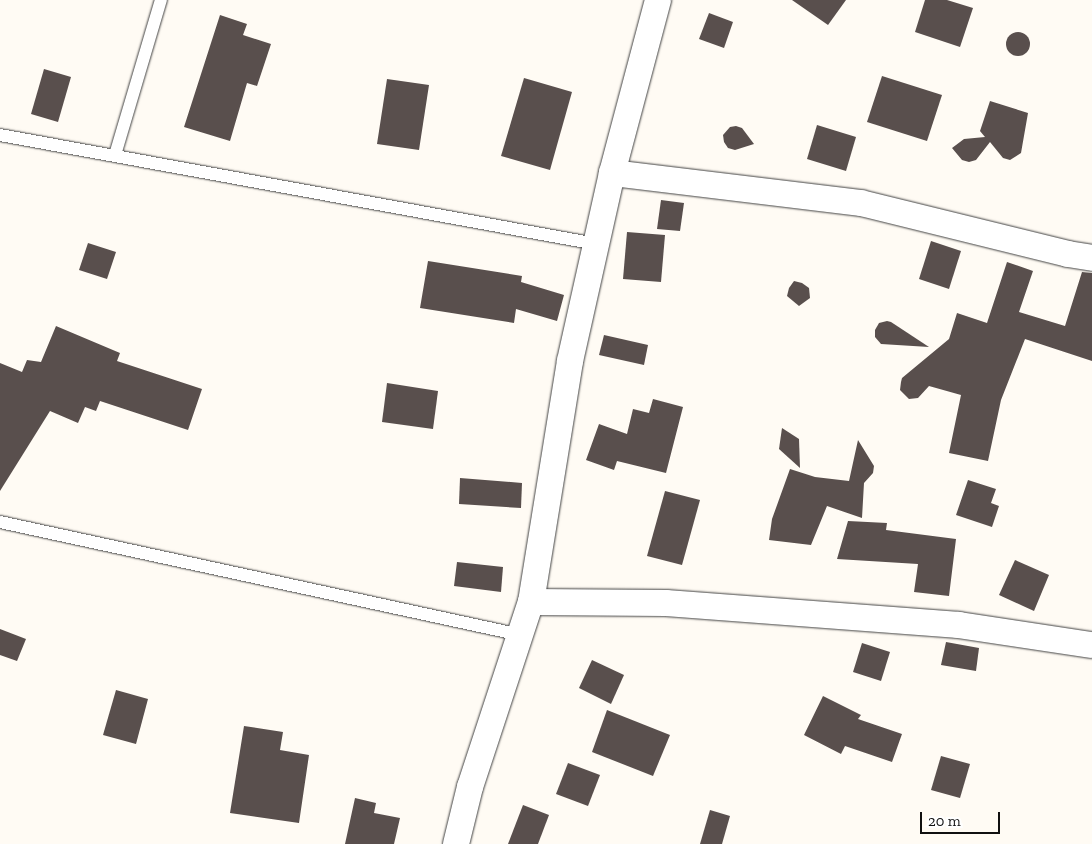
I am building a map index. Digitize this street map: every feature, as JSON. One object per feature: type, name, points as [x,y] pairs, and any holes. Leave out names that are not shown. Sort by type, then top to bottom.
[{"type":"street","points":[[456,844],[470,787],[531,602],[570,361],[612,173],[658,0]]},
{"type":"street","points":[[612,173],[861,203],[1068,254],[1092,258]]},
{"type":"street","points":[[531,602],[666,603],[959,625],[1092,645]]},
{"type":"lane","points":[[115,155],[161,0]]},
{"type":"lane","points":[[0,135],[596,244]]},
{"type":"lane","points":[[0,522],[521,635]]},
{"type":"building","points":[[792,0],[846,0],[828,25]]},
{"type":"building","points":[[925,0],[947,0],[973,8],[960,47],[915,32]]},
{"type":"building","points":[[709,13],[733,22],[724,48],[699,39]]},
{"type":"building","points":[[220,15],[247,24],[243,35],[271,44],[257,86],[247,83],[230,141],[184,127]]},
{"type":"building","points":[[1018,32],[1023,33],[1029,39],[1029,49],[1023,55],[1018,56],[1013,55],[1007,49],[1006,44],[1007,39],[1013,33]]},
{"type":"building","points":[[44,69],[71,77],[58,122],[31,114]]},
{"type":"building","points":[[882,76],[942,95],[927,141],[867,122]]},
{"type":"building","points":[[524,78],[572,92],[550,170],[501,156]]},
{"type":"building","points":[[387,79],[429,85],[419,150],[377,144]]},
{"type":"building","points":[[990,101],[1028,113],[1021,153],[1010,160],[1003,158],[990,142],[976,160],[969,162],[962,160],[952,148],[964,139],[985,137],[980,131]]},
{"type":"building","points":[[817,125],[856,137],[846,171],[807,159]]},
{"type":"building","points":[[730,127],[742,128],[754,144],[735,150],[728,148],[724,142],[723,135]]},
{"type":"building","points":[[661,200],[684,203],[680,231],[657,229]]},
{"type":"building","points":[[627,232],[665,235],[661,282],[623,279]]},
{"type":"building","points":[[931,241],[961,251],[949,289],[919,279]]},
{"type":"building","points":[[88,243],[116,252],[107,279],[79,270]]},
{"type":"building","points":[[428,261],[522,276],[521,282],[564,295],[557,321],[516,309],[514,323],[420,308]]},
{"type":"building","points":[[1007,262],[1033,271],[1019,312],[1065,326],[1082,272],[1092,273],[1092,361],[1025,339],[1001,400],[988,461],[949,453],[961,395],[929,386],[918,398],[909,399],[900,390],[902,378],[949,339],[957,313],[987,323]]},
{"type":"building","points":[[794,281],[802,283],[809,288],[810,298],[799,306],[787,296],[789,288]]},
{"type":"building","points":[[887,321],[929,347],[881,344],[875,337],[875,330],[879,323]]},
{"type":"building","points":[[56,326],[120,353],[117,361],[202,389],[188,430],[100,401],[96,411],[85,407],[78,423],[50,411],[0,491],[0,363],[22,372],[27,360],[41,362]]},
{"type":"building","points":[[604,335],[648,345],[644,365],[599,355]]},
{"type":"building","points":[[387,383],[438,391],[433,429],[382,422]]},
{"type":"building","points":[[653,399],[683,407],[666,473],[617,461],[614,470],[586,460],[599,424],[627,434],[633,409],[649,413]]},
{"type":"building","points":[[782,428],[799,439],[800,468],[779,449]]},
{"type":"building","points":[[858,440],[874,466],[873,473],[864,483],[862,518],[827,506],[811,545],[769,540],[772,519],[790,469],[815,477],[849,481]]},
{"type":"building","points":[[460,478],[522,483],[521,508],[459,504]]},
{"type":"building","points":[[968,480],[996,489],[991,503],[999,506],[992,527],[956,515]]},
{"type":"building","points":[[665,491],[700,500],[682,565],[647,556]]},
{"type":"building","points":[[848,521],[887,523],[886,530],[956,539],[949,596],[914,592],[918,564],[837,559]]},
{"type":"building","points":[[1015,560],[1049,575],[1034,611],[999,595]]},
{"type":"building","points":[[457,562],[503,567],[501,592],[454,586]]},
{"type":"building","points":[[0,629],[26,639],[17,661],[0,655]]},
{"type":"building","points":[[946,642],[979,648],[976,671],[941,665]]},
{"type":"building","points":[[862,643],[890,652],[881,681],[853,672]]},
{"type":"building","points":[[592,660],[624,675],[611,704],[579,688]]},
{"type":"building","points":[[116,690],[148,699],[136,744],[103,735]]},
{"type":"building","points":[[823,696],[861,715],[858,719],[902,734],[892,762],[845,746],[841,754],[804,735]]},
{"type":"building","points":[[607,710],[670,735],[653,776],[592,752]]},
{"type":"building","points":[[244,726],[283,732],[280,750],[309,755],[299,823],[230,813]]},
{"type":"building","points":[[941,756],[970,764],[960,798],[931,790]]},
{"type":"building","points":[[568,763],[600,775],[588,806],[556,794]]},
{"type":"building","points":[[355,798],[376,803],[374,813],[400,818],[394,844],[345,844]]},
{"type":"building","points":[[523,805],[549,815],[538,844],[508,844]]},
{"type":"building","points":[[710,810],[730,816],[722,844],[700,844]]}]
